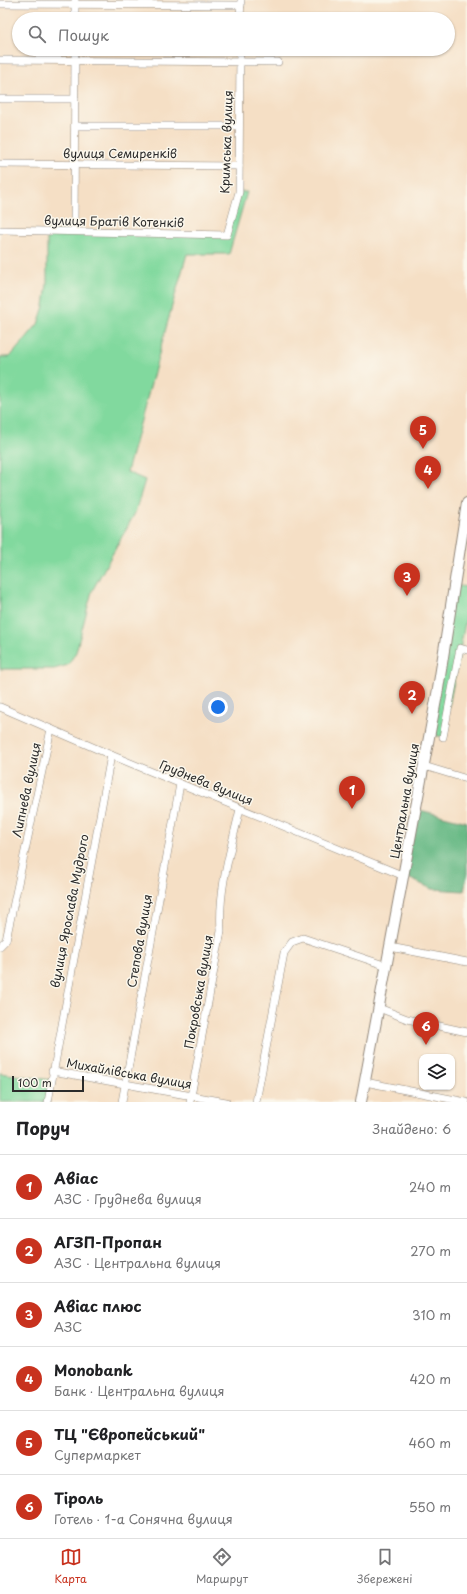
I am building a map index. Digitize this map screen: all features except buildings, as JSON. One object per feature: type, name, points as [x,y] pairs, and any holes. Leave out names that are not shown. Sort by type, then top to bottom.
[{"type":"highway","name":"Центральна вулиця","points":[[361,1102],[424,766],[465,529],[467,503]]},
{"type":"street","points":[[0,4],[75,2],[241,3]]},
{"type":"street","points":[[74,231],[75,56]]},
{"type":"street","name":"Кримська вулиця","points":[[227,235],[239,192],[240,56]]},
{"type":"street","points":[[0,60],[278,62]]},
{"type":"street","points":[[0,99],[75,98]]},
{"type":"street","points":[[75,126],[239,126]]},
{"type":"street","name":"вулиця Семиренків","points":[[0,164],[239,166]]},
{"type":"street","name":"вулиця Братів Котенків","points":[[0,230],[227,235]]},
{"type":"street","points":[[443,736],[460,648],[467,650]]},
{"type":"street","name":"Груднева вулиця","points":[[0,707],[240,809],[356,854],[404,876]]},
{"type":"street","name":"Липнева вулиця","points":[[0,946],[6,940],[51,729]]},
{"type":"street","name":"вулиця Ярослава Мудрого","points":[[48,1102],[52,1071],[111,755]]},
{"type":"street","points":[[424,766],[467,779]]},
{"type":"street","name":"Степова вулиця","points":[[122,1102],[180,784]]},
{"type":"street","name":"Покровська вулиця","points":[[190,1099],[221,931],[219,909],[222,884],[240,809]]},
{"type":"street","points":[[256,1102],[284,953],[292,942],[303,938],[387,966]]},
{"type":"street","points":[[390,947],[467,962]]},
{"type":"street","points":[[379,1008],[407,1019],[467,1032]]},
{"type":"street","name":"Михайлівська вулиця","points":[[52,1071],[126,1084],[190,1099],[226,1102]]},
{"type":"street","points":[[365,1082],[465,1102]]},
{"type":"green space","points":[[239,192],[247,192],[229,254],[187,254],[127,472],[145,480],[135,513],[92,591],[76,652],[68,665],[54,669],[0,669],[0,357],[10,357],[38,324],[44,306],[47,284],[47,231],[227,235]]},
{"type":"green space","points":[[453,585],[467,587],[467,613],[443,737],[430,734]]},
{"type":"green space","points":[[416,809],[467,822],[467,876],[464,891],[432,889],[404,876]]},
{"type":"green space","points":[[0,1073],[51,1080],[48,1102],[0,1102]]},
{"type":"place","name":"ТЦ \"Європейський\"","points":[[423,449]]},
{"type":"place","name":"Monobank","points":[[428,489]]},
{"type":"place","name":"Авіас плюс","points":[[407,596]]},
{"type":"place","name":"АГЗП-Пропан","points":[[412,714]]},
{"type":"place","name":"Авіас","points":[[352,809]]},
{"type":"place","name":"Тіроль","points":[[426,1045]]}]
